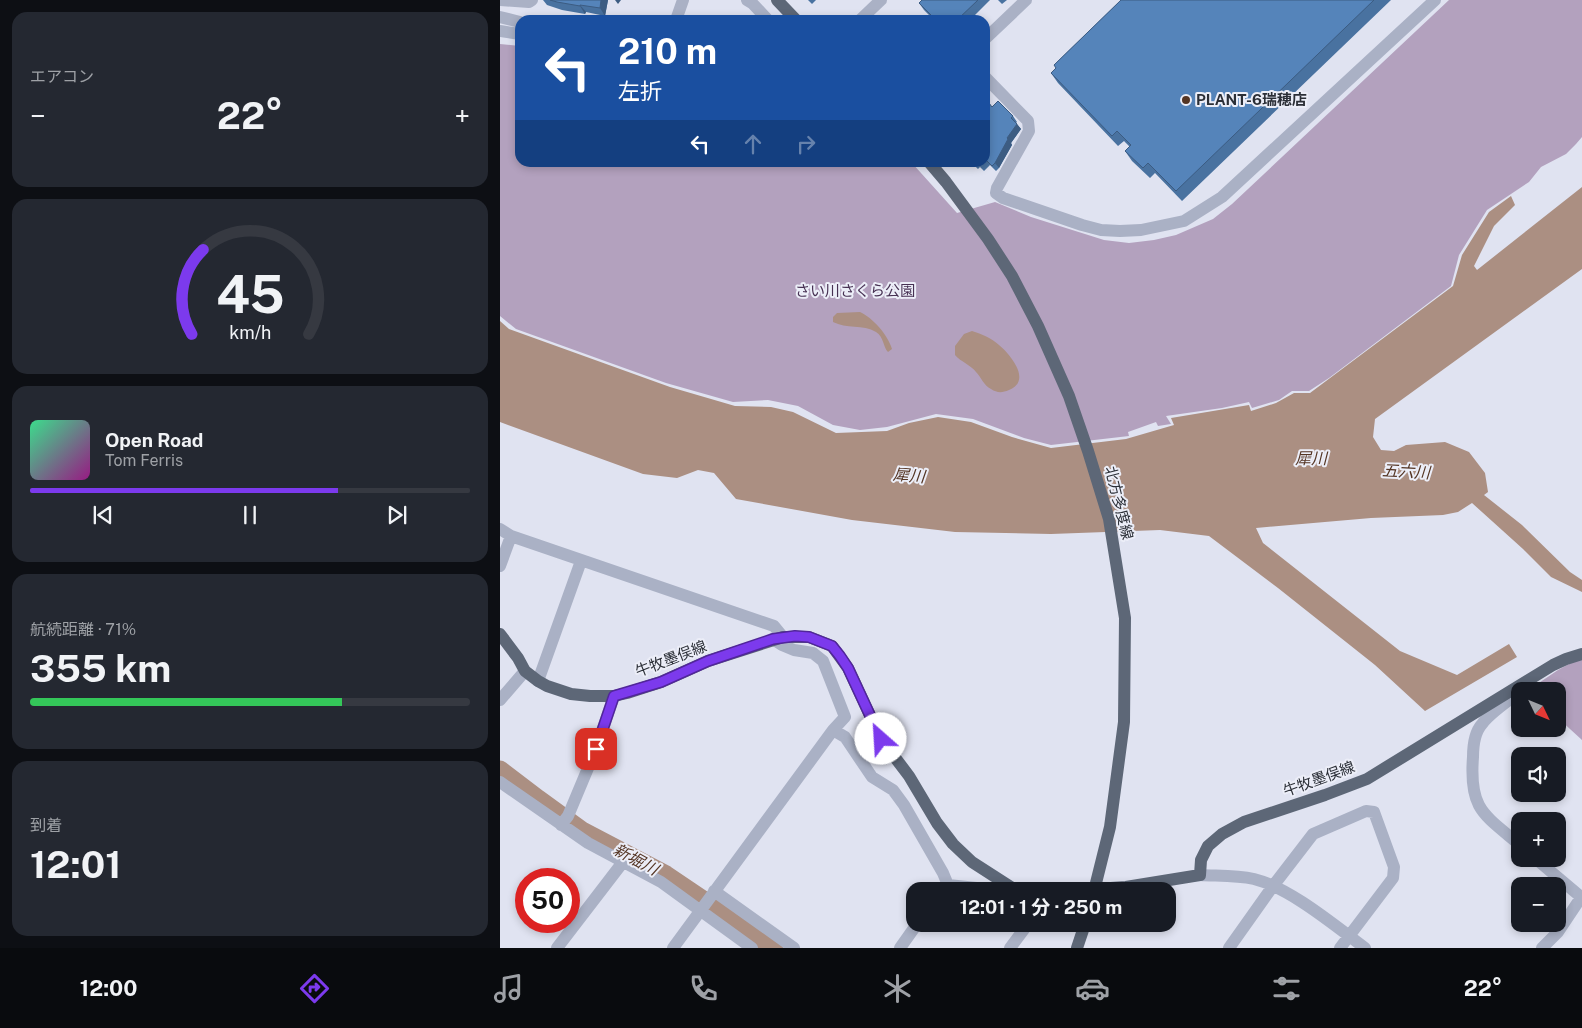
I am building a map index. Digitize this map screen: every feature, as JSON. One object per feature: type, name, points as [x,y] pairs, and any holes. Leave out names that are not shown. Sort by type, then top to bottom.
[{"type":"main road","points":[[777,0],[791,15]]},
{"type":"main road","name":"北方多度線","points":[[933,167],[955,193],[988,239],[1012,276],[1038,326],[1072,403],[1109,519],[1125,618],[1124,722],[1110,827],[1096,882]]},
{"type":"main road","name":"牛牧墨俣線","points":[[500,634],[525,671],[547,686],[571,694],[614,696],[661,682],[708,661],[778,638],[809,637],[832,646],[848,668],[881,739],[909,776],[937,823],[953,844],[972,862],[1003,882]]},
{"type":"main road","name":"牛牧墨俣線","points":[[1200,875],[1202,860],[1208,846],[1222,834],[1244,822],[1367,779],[1553,665],[1582,654]]},
{"type":"main road","points":[[1157,882],[1200,875]]},
{"type":"main road","points":[[1077,948],[1082,932]]},
{"type":"street","points":[[500,0],[529,2],[532,0]]},
{"type":"street","points":[[678,15],[683,0]]},
{"type":"street","points":[[747,0],[763,15]]},
{"type":"street","points":[[865,15],[881,0]]},
{"type":"street","points":[[990,34],[1026,0]]},
{"type":"street","points":[[990,82],[1028,121],[1029,131],[996,193],[1012,201],[1082,225],[1102,230],[1141,230],[1184,221],[1222,197],[1434,0]]},
{"type":"street","points":[[500,17],[515,21]]},
{"type":"street","points":[[500,31],[515,33]]},
{"type":"street","points":[[500,529],[511,536],[580,561],[774,626],[782,645],[794,650],[814,653],[823,661],[845,716],[673,948]]},
{"type":"street","points":[[500,566],[511,536]]},
{"type":"street","points":[[538,681],[580,561]]},
{"type":"street","points":[[1531,682],[1553,665]]},
{"type":"street","points":[[500,700],[525,671]]},
{"type":"street","points":[[564,821],[596,749],[614,696]]},
{"type":"street","points":[[1511,699],[1481,724],[1474,742],[1471,778],[1475,797],[1484,814],[1511,837]]},
{"type":"street","points":[[833,730],[845,737],[872,776],[893,790],[904,805],[943,873],[944,882]]},
{"type":"street","points":[[501,786],[564,821],[588,844],[661,882],[707,902],[794,948]]},
{"type":"street","points":[[1229,948],[1313,834],[1366,811],[1374,812],[1394,867],[1393,878],[1340,948]]},
{"type":"street","points":[[557,948],[622,862]]},
{"type":"street","points":[[1542,948],[1558,932],[1581,896],[1546,867]]},
{"type":"street","points":[[1200,875],[1232,876],[1273,886],[1307,906],[1364,948]]},
{"type":"street","points":[[707,902],[752,948]]},
{"type":"street","points":[[900,948],[911,932]]},
{"type":"street","points":[[1010,948],[1022,932]]},
{"type":"green space","name":"さい川さくら公園","points":[[1449,0],[1582,0],[1582,137],[1566,154],[1541,167],[1529,182],[1487,210],[1459,255],[1451,286],[1309,391],[1292,391],[1279,400],[1252,408],[1249,402],[1166,416],[1171,424],[1158,426],[1156,422],[1128,432],[1129,436],[1051,445],[1024,438],[973,419],[936,414],[887,427],[860,430],[833,425],[798,406],[768,400],[733,402],[666,383],[516,329],[500,316],[500,44],[515,46],[515,167],[916,167],[957,213],[995,202],[1031,217],[1104,240],[1129,243],[1176,235],[1213,219],[1232,204]]},
{"type":"green space","points":[[1582,657],[1582,740],[1566,725],[1566,682],[1540,682]]},
{"type":"water","name":"犀川","points":[[1582,187],[1582,269],[1375,419],[1373,437],[1381,450],[1394,451],[1406,445],[1445,442],[1469,452],[1485,473],[1488,492],[1484,495],[1522,525],[1570,572],[1582,580],[1582,592],[1551,577],[1472,503],[1458,512],[1443,515],[1371,518],[1256,528],[1263,543],[1400,651],[1457,675],[1509,644],[1517,657],[1425,711],[1375,665],[1209,536],[1160,530],[1051,534],[955,532],[852,520],[736,499],[714,473],[698,470],[677,478],[643,474],[500,422],[500,321],[509,329],[670,387],[735,406],[771,407],[793,412],[836,433],[887,431],[909,423],[938,417],[971,422],[1012,437],[1051,448],[1126,439],[1174,425],[1171,418],[1249,405],[1251,411],[1276,403],[1294,393],[1310,393],[1453,286],[1462,255],[1489,212],[1511,196],[1515,205],[1494,226],[1474,266],[1477,270]]},
{"type":"water","points":[[860,312],[870,318],[879,328],[887,338],[892,349],[888,352],[881,337],[876,332],[833,322],[833,317],[837,313]]},
{"type":"water","points":[[972,331],[993,340],[1014,361],[1019,374],[1019,381],[1016,386],[1004,392],[993,390],[986,386],[974,370],[955,355],[955,346],[964,334]]},
{"type":"building","points":[[550,0],[601,0],[600,8]]},
{"type":"building","points":[[922,0],[978,0],[962,15],[931,15],[919,3]]},
{"type":"building","name":"PLANT-6瑞穂店","points":[[1121,0],[1374,0],[1176,191],[1148,163],[1143,168],[1125,151],[1131,145],[1117,131],[1112,136],[1051,73],[1056,68],[1054,65]]},
{"type":"building","points":[[998,101],[1013,116],[1011,118],[1017,124],[992,166],[990,164],[990,104],[992,107]]},
{"type":"waterway","name":"新堀川","points":[[500,770],[582,831],[666,875],[774,948]]},
{"type":"place","name":"PLANT-6瑞穂店","points":[[1186,100]]},
{"type":"route","points":[[596,749],[614,696],[661,682],[708,661],[773,639],[795,636],[809,637],[832,646],[848,668],[881,739]]},
{"type":"water label","name":"五六川","points":[[1406,471]]}]
